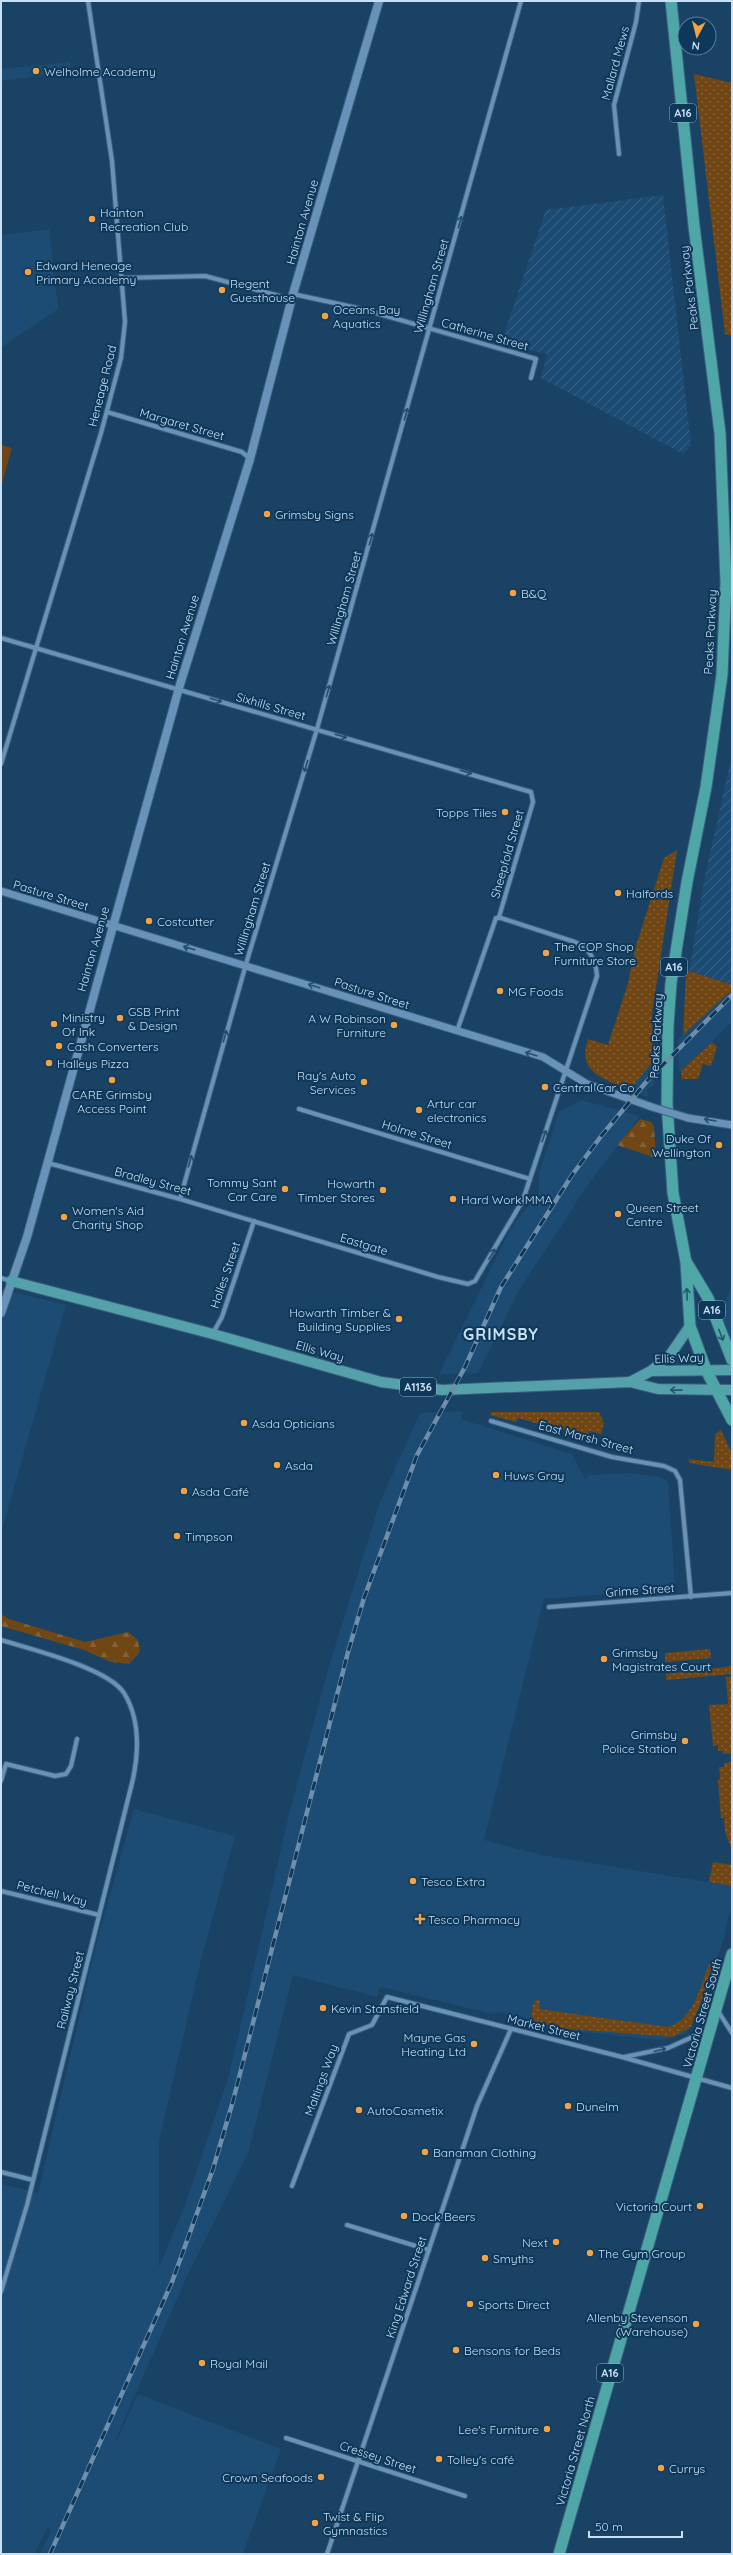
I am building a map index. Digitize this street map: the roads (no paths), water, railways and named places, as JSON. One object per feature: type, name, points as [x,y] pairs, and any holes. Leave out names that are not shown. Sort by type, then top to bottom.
[{"type":"highway","name":"Peaks Parkway","points":[[670,1],[694,226],[720,433],[726,582],[722,674],[706,787],[686,882],[672,983],[668,1026],[667,1104],[673,1193],[686,1262],[690,1326],[706,1370]]},
{"type":"highway","name":"Peaks Parkway","points":[[686,1262],[708,1298],[732,1360]]},
{"type":"highway","name":"A16","points":[[706,1370],[732,1420]]},
{"type":"highway","name":"Victoria Street South","points":[[696,2078],[732,1954]]},
{"type":"highway","name":"Victoria Street North","points":[[559,2554],[696,2078]]},
{"type":"main road","name":"Hainton Avenue","points":[[1,1312],[27,1237],[45,1163],[179,688],[250,459],[290,304],[379,1]]},
{"type":"main road","name":"Ellis Way","points":[[11,1281],[213,1334],[381,1382],[442,1390],[630,1382],[658,1390],[732,1390]]},
{"type":"main road","points":[[651,1371],[670,1355],[690,1326]]},
{"type":"main road","name":"Ellis Way","points":[[630,1382],[651,1371],[732,1370]]},
{"type":"street","name":"Heneage Road","points":[[1,764],[107,412],[121,358],[124,336],[125,322],[122,278],[112,161],[88,1]]},
{"type":"street","name":"Willingham Street","points":[[180,1199],[246,964],[317,729],[521,1]]},
{"type":"street","name":"Mallard Mews","points":[[619,154],[614,104],[636,22],[639,1]]},
{"type":"street","points":[[122,278],[205,276],[283,297],[290,304]]},
{"type":"street","name":"Catherine Street","points":[[293,294],[362,309],[536,359],[531,378]]},
{"type":"street","name":"Margaret Street","points":[[107,412],[242,452],[250,459]]},
{"type":"street","name":"Sixhills Street","points":[[1,638],[526,789],[533,796]]},
{"type":"street","name":"Sheepfold Street","points":[[457,1031],[498,918],[533,796]]},
{"type":"street","name":"Pasture Street","points":[[1,891],[113,926],[246,964],[543,1057],[566,1070],[582,1082],[606,1093],[652,1108],[688,1118],[732,1125]]},
{"type":"street","points":[[498,918],[584,946],[594,961],[597,976],[530,1179]]},
{"type":"street","name":"Holme Street","points":[[299,1109],[530,1179]]},
{"type":"street","name":"Bradley Street","points":[[45,1163],[180,1199],[254,1221]]},
{"type":"street","name":"Eastgate","points":[[254,1221],[438,1277],[468,1284],[475,1281],[484,1267],[523,1200],[530,1179]]},
{"type":"street","name":"Holles Street","points":[[213,1334],[222,1317],[254,1221]]},
{"type":"street","points":[[1,1278],[11,1281]]},
{"type":"street","name":"East Marsh Street","points":[[491,1421],[612,1457],[664,1466],[675,1471],[680,1480],[691,1596]]},
{"type":"street","name":"Grime Street","points":[[549,1608],[732,1593]]},
{"type":"street","name":"Railway Street","points":[[1,1640],[98,1673],[123,1692],[135,1725],[138,1740],[137,1759],[99,1915],[33,2180],[1,2292]]},
{"type":"street","points":[[1,1781],[3,1763],[61,1776],[70,1770],[78,1739]]},
{"type":"street","name":"Petchell Way","points":[[1,1891],[99,1915]]},
{"type":"street","name":"Market Street","points":[[387,1997],[622,2057],[732,2088]]},
{"type":"street","name":"Maltings Way","points":[[292,2186],[349,2034],[372,2025],[387,1997]]},
{"type":"street","points":[[717,2009],[732,2033]]},
{"type":"street","points":[[622,2057],[668,2048],[711,2028]]},
{"type":"street","name":"King Edward Street","points":[[327,2554],[485,2084],[511,2029]]},
{"type":"street","points":[[1,2172],[33,2180]]},
{"type":"street","points":[[346,2225],[429,2250]]},
{"type":"street","name":"Cressey Street","points":[[286,2438],[465,2496]]},
{"type":"railway","points":[[50,2554],[172,2282],[213,2169],[233,2101],[348,1652],[364,1598],[417,1455],[465,1367],[501,1287],[572,1175],[602,1135],[647,1081],[732,995]]},
{"type":"place","name":"Welholme Academy","points":[[36,71]]},
{"type":"place","name":"Hainton Recreation Club","points":[[92,219]]},
{"type":"place","name":"Edward Heneage Primary Academy","points":[[28,272]]},
{"type":"place","name":"Regent Guesthouse","points":[[222,290]]},
{"type":"place","name":"Oceans Bay Aquatics","points":[[325,316]]},
{"type":"place","name":"Grimsby Signs","points":[[267,514]]},
{"type":"place","name":"B&Q","points":[[513,593]]},
{"type":"place","name":"Topps Tiles","points":[[505,812]]},
{"type":"place","name":"Halfords","points":[[618,893]]},
{"type":"place","name":"Costcutter","points":[[149,921]]},
{"type":"place","name":"The COP Shop Furniture Store","points":[[546,953]]},
{"type":"place","name":"MG Foods","points":[[500,991]]},
{"type":"place","name":"GSB Print & Design","points":[[120,1018]]},
{"type":"place","name":"Ministry Of Ink","points":[[54,1024]]},
{"type":"place","name":"A W Robinson Furniture","points":[[394,1025]]},
{"type":"place","name":"Cash Converters","points":[[59,1046]]},
{"type":"place","name":"Halleys Pizza","points":[[49,1063]]},
{"type":"place","name":"CARE Grimsby Access Point","points":[[112,1080]]},
{"type":"place","name":"Ray's Auto Services","points":[[364,1082]]},
{"type":"place","name":"Central Car Co","points":[[545,1087]]},
{"type":"place","name":"Artur car electronics","points":[[419,1110]]},
{"type":"place","name":"Duke Of Wellington","points":[[719,1145]]},
{"type":"place","name":"Tommy Sant Car Care","points":[[285,1189]]},
{"type":"place","name":"Howarth Timber Stores","points":[[383,1190]]},
{"type":"place","name":"Hard Work MMA","points":[[453,1199]]},
{"type":"place","name":"Queen Street Centre","points":[[618,1214]]},
{"type":"place","name":"Women's Aid Charity Shop","points":[[64,1217]]},
{"type":"place","name":"Howarth Timber & Building Supplies","points":[[399,1319]]},
{"type":"place","name":"Asda Opticians","points":[[244,1423]]},
{"type":"place","name":"Asda","points":[[277,1465]]},
{"type":"place","name":"Huws Gray","points":[[496,1475]]},
{"type":"place","name":"Asda Café","points":[[184,1491]]},
{"type":"place","name":"Timpson","points":[[177,1536]]},
{"type":"place","name":"Grimsby Magistrates Court","points":[[604,1659]]},
{"type":"place","name":"Grimsby Police Station","points":[[685,1741]]},
{"type":"place","name":"Tesco Extra","points":[[413,1881]]},
{"type":"place","name":"Tesco Pharmacy","points":[[420,1919]]},
{"type":"place","name":"Kevin Stansfield","points":[[323,2008]]},
{"type":"place","name":"Mayne Gas Heating Ltd","points":[[474,2044]]},
{"type":"place","name":"Dunelm","points":[[568,2106]]},
{"type":"place","name":"AutoCosmetix","points":[[359,2110]]},
{"type":"place","name":"Banaman Clothing","points":[[425,2152]]},
{"type":"place","name":"Victoria Court","points":[[700,2206]]},
{"type":"place","name":"Dock Beers","points":[[404,2216]]},
{"type":"place","name":"Next","points":[[556,2242]]},
{"type":"place","name":"The Gym Group","points":[[590,2253]]},
{"type":"place","name":"Smyths","points":[[485,2258]]},
{"type":"place","name":"Sports Direct","points":[[470,2304]]},
{"type":"place","name":"Allenby Stevenson (Warehouse)","points":[[696,2324]]},
{"type":"place","name":"Bensons for Beds","points":[[456,2350]]},
{"type":"place","name":"Royal Mail","points":[[202,2363]]},
{"type":"place","name":"Lee's Furniture","points":[[547,2429]]},
{"type":"place","name":"Tolley's café","points":[[439,2459]]},
{"type":"place","name":"Currys","points":[[661,2468]]},
{"type":"place","name":"Crown Seafoods","points":[[321,2477]]},
{"type":"place","name":"Twist & Flip Gymnastics","points":[[315,2523]]},
{"type":"district","name":"GRIMSBY","points":[[501,1334]]}]
